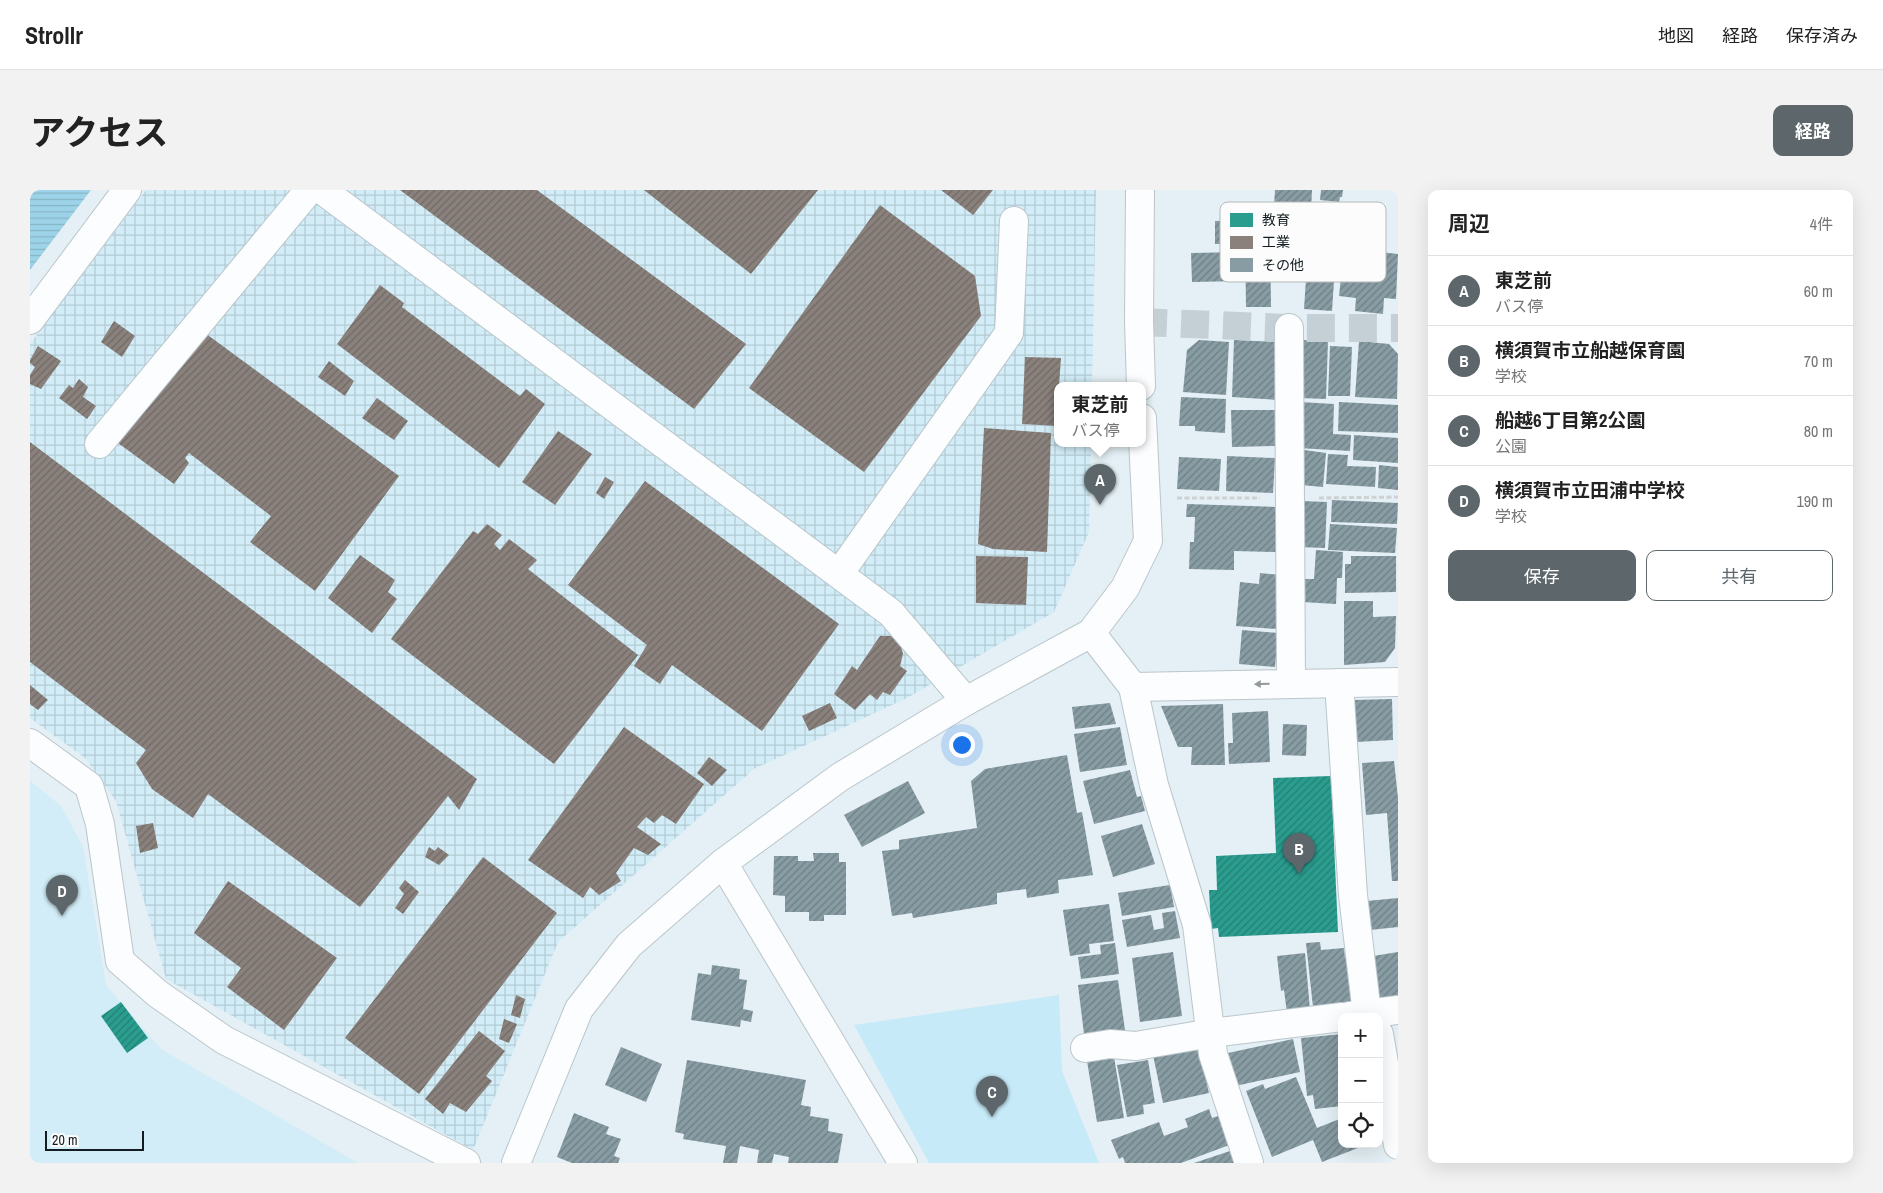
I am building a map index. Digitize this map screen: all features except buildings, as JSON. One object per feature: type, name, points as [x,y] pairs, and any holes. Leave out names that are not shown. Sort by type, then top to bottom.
[{"type":"street","points":[[30,320],[127,190]]},
{"type":"street","points":[[99,444],[309,190]]},
{"type":"street","points":[[322,190],[890,613],[966,701]]},
{"type":"street","points":[[1140,190],[1139,322],[1141,382]]},
{"type":"street","points":[[838,574],[1009,333],[1014,220]]},
{"type":"street","points":[[1289,328],[1291,684]]},
{"type":"street","points":[[516,1163],[578,1009],[629,946],[723,864],[840,777],[966,701],[1091,633],[1125,588],[1148,541],[1143,447]]},
{"type":"street","points":[[1091,633],[1133,687],[1154,784],[1197,925],[1213,1054],[1249,1163]]},
{"type":"street","points":[[1133,687],[1398,682]]},
{"type":"street","points":[[1339,683],[1353,895],[1368,1013]]},
{"type":"street","points":[[30,743],[89,786],[100,824],[120,961],[158,994],[224,1040],[466,1163]]},
{"type":"street","points":[[723,864],[903,1163]]},
{"type":"street","points":[[1085,1048],[1110,1044],[1136,1046],[1211,1033],[1338,1020]]},
{"type":"street","points":[[1378,1058],[1398,1145]]},
{"type":"street","points":[[1394,1163],[1398,1162]]},
{"type":"shaded area","points":[[30,190],[91,190],[30,270]]},
{"type":"shaded area","points":[[146,190],[1096,190],[1092,382],[1054,382],[1054,447],[1091,447],[1089,532],[1054,612],[907,698],[754,769],[558,942],[473,1150],[166,979],[116,801],[85,758],[30,718],[30,344]]},
{"type":"shaded area","points":[[30,781],[61,806],[83,846],[106,985],[161,1049],[358,1163],[30,1163]]},
{"type":"shaded area","points":[[1059,995],[1062,1071],[1099,1163],[929,1163],[854,1025]]},
{"type":"tunnel","points":[[1139,322],[1289,328],[1398,328]]},
{"type":"place","name":"東芝前","points":[[1100,505]]},
{"type":"place","name":"横須賀市立船越保育園","points":[[1299,874]]},
{"type":"place","name":"横須賀市立田浦中学校","points":[[62,916]]},
{"type":"place","name":"船越6丁目第2公園","points":[[992,1117]]}]
